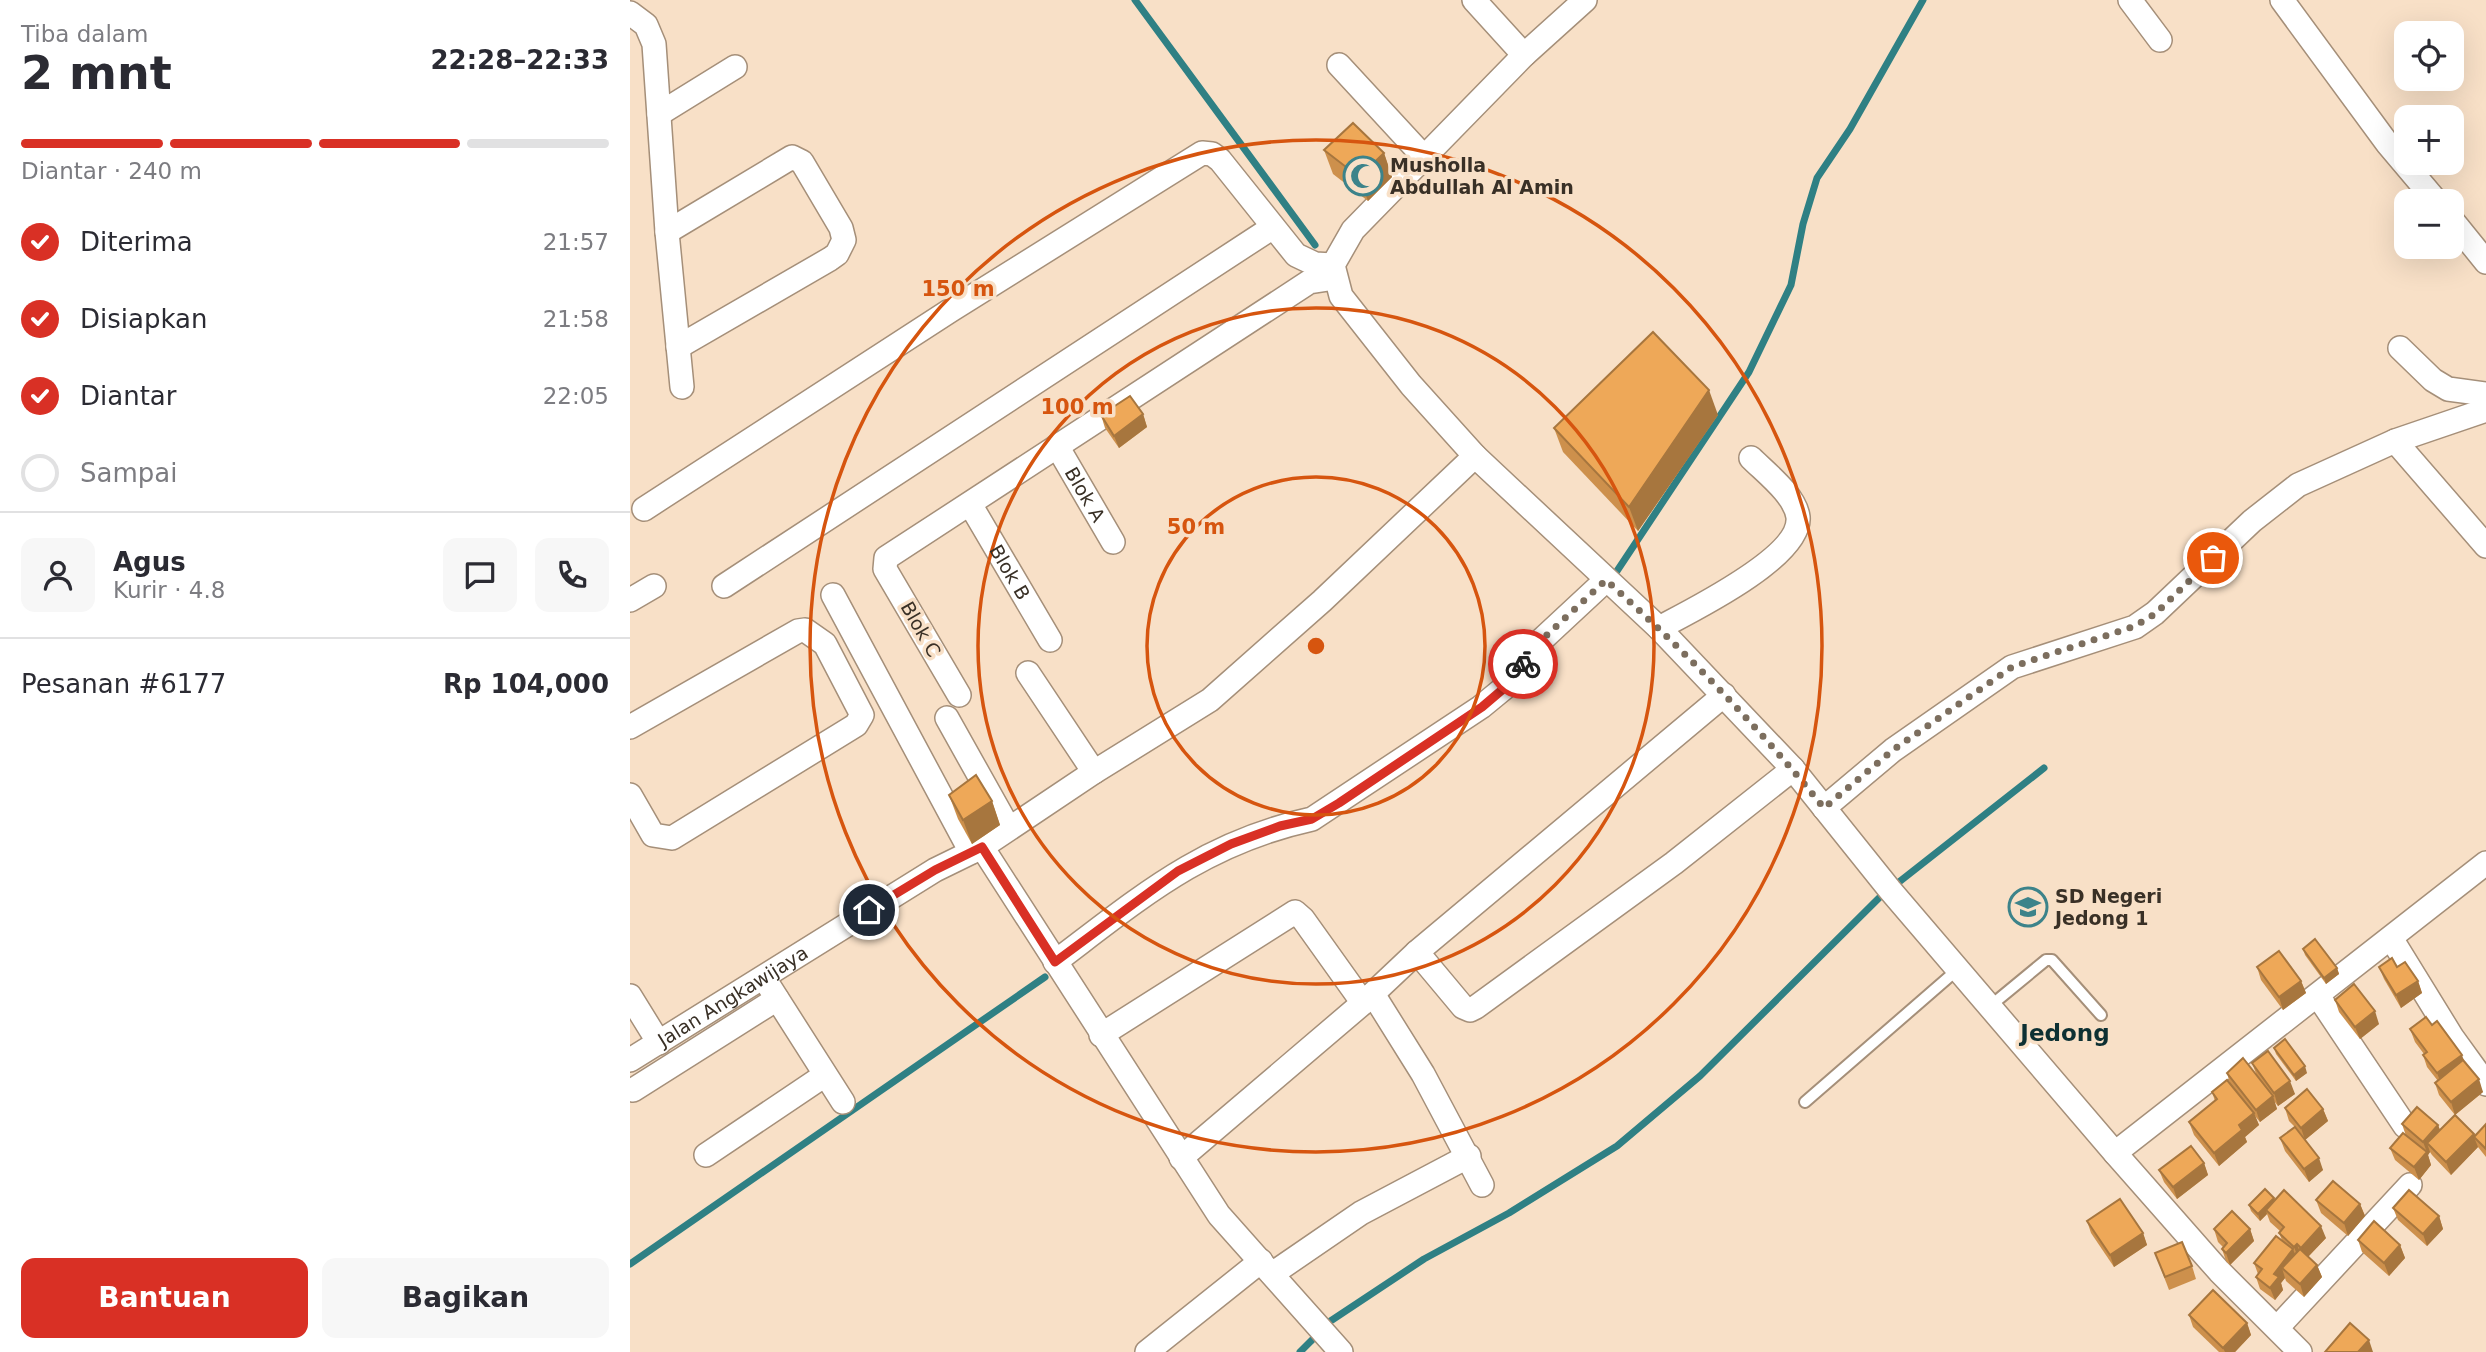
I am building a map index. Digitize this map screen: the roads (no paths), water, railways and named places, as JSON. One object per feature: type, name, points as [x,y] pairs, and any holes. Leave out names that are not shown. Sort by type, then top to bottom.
[{"type":"street","points":[[1474,0],[1524,55]]},
{"type":"street","points":[[1585,0],[1524,55],[1353,230],[1334,272],[1341,296],[1411,385],[1475,456],[1659,628],[1793,769],[1989,1007],[2115,1153],[2219,1270],[2300,1352]]},
{"type":"street","points":[[2130,0],[2160,40]]},
{"type":"street","points":[[2282,0],[2380,133],[2426,189]]},
{"type":"street","points":[[630,13],[646,25],[654,44],[667,232],[682,387]]},
{"type":"street","points":[[1339,65],[1424,157]]},
{"type":"street","points":[[659,114],[736,67]]},
{"type":"street","points":[[644,509],[1202,153],[1212,154],[1220,160],[1296,254],[1334,272]]},
{"type":"street","points":[[667,232],[792,157],[802,162],[841,228],[844,240],[836,254],[830,258],[678,347]]},
{"type":"street","points":[[724,586],[1273,227]]},
{"type":"street","points":[[2464,235],[2486,262]]},
{"type":"street","points":[[970,504],[1309,282],[1334,272]]},
{"type":"street","points":[[2400,348],[2433,380],[2448,389],[2486,394]]},
{"type":"street","points":[[1824,808],[1893,750],[2000,674],[2042,655],[2135,626],[2155,614],[2244,529],[2298,485],[2395,441],[2486,410]]},
{"type":"street","points":[[2395,441],[2486,546]]},
{"type":"street","name":"Blok A","points":[[1057,446],[1113,542]]},
{"type":"street","name":"Jalan Angkawijaya","points":[[630,1059],[935,870],[976,850],[1210,700],[1322,601],[1475,456]]},
{"type":"street","points":[[1659,628],[1736,588],[1759,570],[1795,532],[1798,517],[1792,504],[1751,458]]},
{"type":"street","name":"Blok C","points":[[959,695],[884,562],[886,558],[970,504]]},
{"type":"street","name":"Blok B","points":[[970,504],[1050,640]]},
{"type":"street","points":[[1055,962],[1165,878],[1231,844],[1280,826],[1312,819],[1482,707],[1509,684],[1535,646],[1606,580]]},
{"type":"street","points":[[630,600],[654,586]]},
{"type":"street","points":[[833,595],[976,850],[1055,962],[1181,1158],[1219,1214],[1341,1352]]},
{"type":"street","points":[[630,727],[798,631],[805,630],[825,644],[862,715],[856,725],[672,838],[653,835],[630,795]]},
{"type":"street","points":[[1028,673],[1094,772]]},
{"type":"street","points":[[1181,1158],[1368,999],[1417,952],[1724,695]]},
{"type":"street","points":[[947,718],[1008,827]]},
{"type":"street","points":[[1417,952],[1463,1007],[1470,1010],[1674,863],[1793,769]]},
{"type":"street","points":[[2115,1153],[2486,863]]},
{"type":"street","points":[[1101,1035],[1291,913],[1303,919],[1368,999],[1469,1156],[1482,1185]]},
{"type":"street","points":[[2391,938],[2452,1037],[2486,1084]]},
{"type":"street","points":[[763,977],[843,1102]]},
{"type":"street","points":[[630,996],[659,1043]]},
{"type":"street","points":[[2318,996],[2405,1126]]},
{"type":"street","points":[[633,1090],[777,999]]},
{"type":"street","points":[[706,1155],[825,1075]]},
{"type":"street","points":[[1147,1352],[1267,1268],[1361,1213],[1469,1156]]},
{"type":"street","points":[[2277,1328],[2410,1185]]},
{"type":"lane","points":[[1989,1007],[2046,960],[2052,960],[2101,1015]]},
{"type":"lane","points":[[1805,1102],[1958,970]]},
{"type":"waterway","points":[[1135,0],[1315,245]]},
{"type":"waterway","points":[[1617,571],[1749,372],[1791,285],[1803,224],[1817,178],[1850,129],[1923,0]]},
{"type":"waterway","points":[[1899,882],[2044,768]]},
{"type":"waterway","points":[[1329,1322],[1424,1259],[1509,1213],[1617,1146],[1700,1076],[1881,896]]},
{"type":"waterway","points":[[630,1264],[1045,977]]},
{"type":"waterway","points":[[1300,1352],[1312,1340]]},
{"type":"place","name":"Musholla Abdullah Al Amin","points":[[1363,176]]},
{"type":"place","name":"SD Negeri Jedong 1","points":[[2028,907]]},
{"type":"district","name":"Jedong","points":[[2065,1033]]}]
